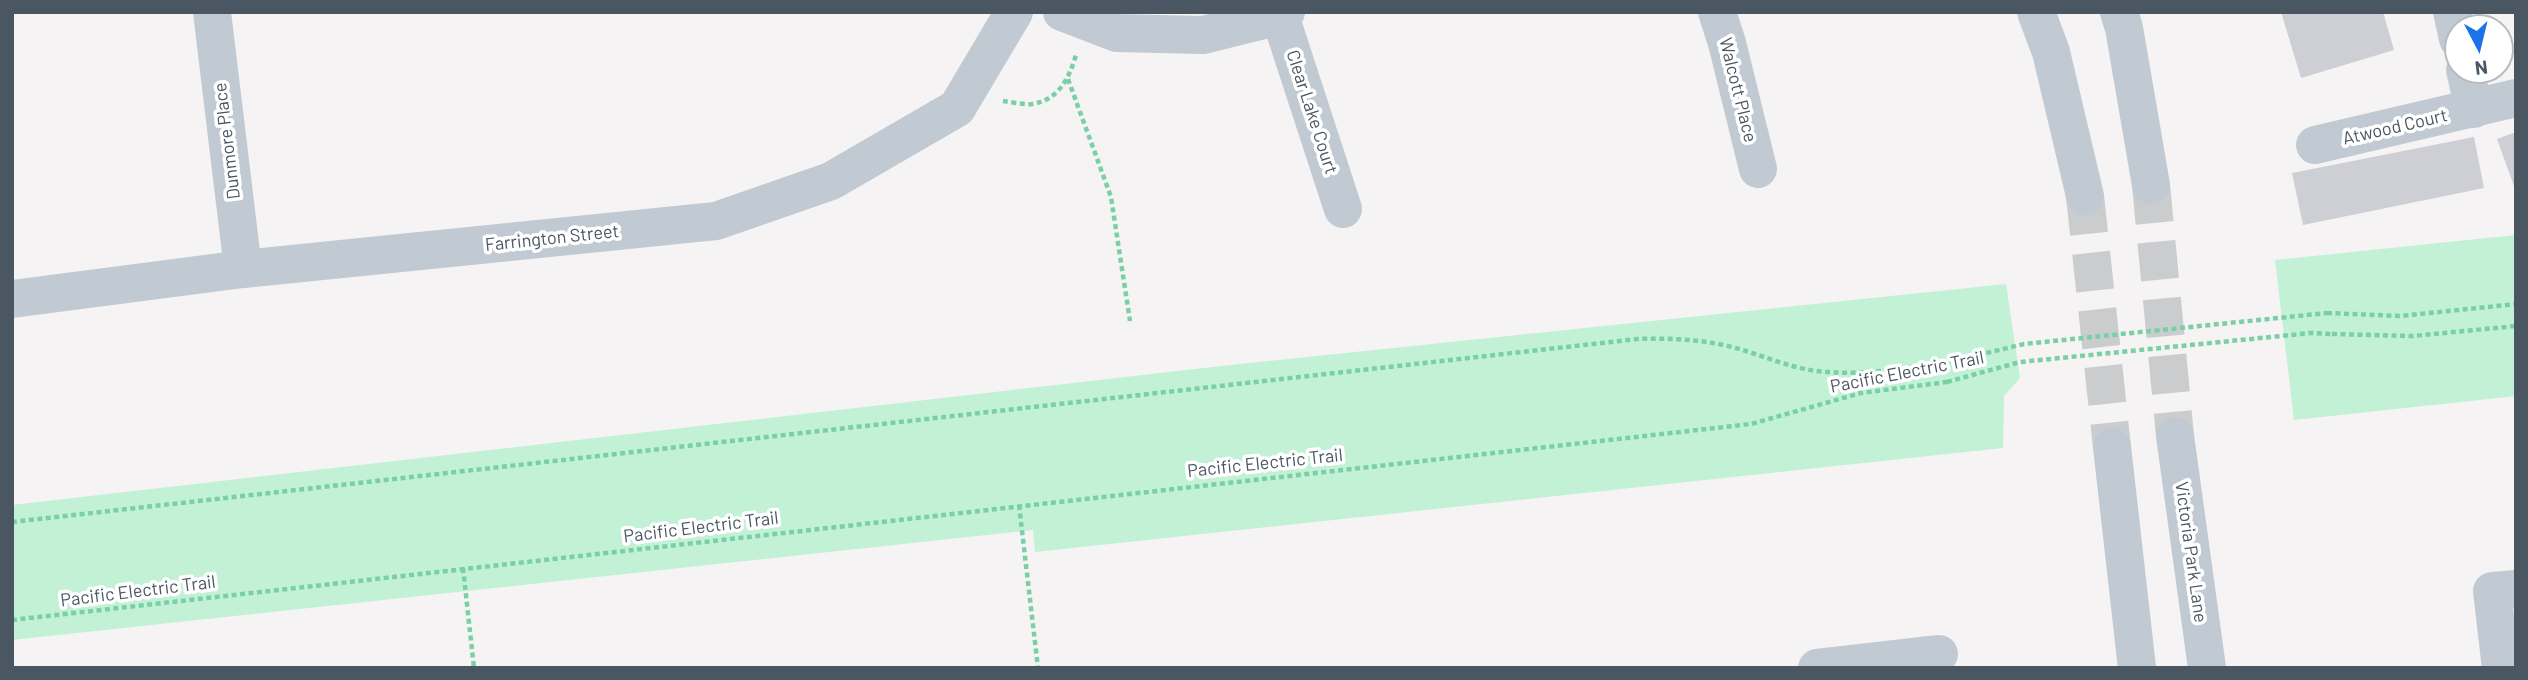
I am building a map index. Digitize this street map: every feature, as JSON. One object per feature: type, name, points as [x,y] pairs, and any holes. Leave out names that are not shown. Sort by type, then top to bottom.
[{"type":"street","name":"Dunmore Place","points":[[212,12],[243,269]]},
{"type":"street","name":"Farrington Street","points":[[12,299],[243,269],[716,221],[831,181],[957,108],[1014,12]]},
{"type":"street","points":[[1062,12],[1117,33],[1203,35],[1283,14]]},
{"type":"street","name":"Walcott Place","points":[[1717,12],[1758,169]]},
{"type":"street","points":[[2036,12],[2051,52],[2085,196]]},
{"type":"street","points":[[2119,12],[2151,185]]},
{"type":"street","name":"Clear Lake Court","points":[[1283,14],[1343,209]]},
{"type":"street","points":[[2468,84],[2474,109]]},
{"type":"street","name":"Atwood Court","points":[[2315,145],[2516,98]]},
{"type":"street","name":"Victoria Park Lane","points":[[2175,436],[2207,668]]},
{"type":"street","points":[[2112,447],[2137,668]]},
{"type":"street","points":[[2501,668],[2504,590]]},
{"type":"street","points":[[1817,668],[1939,654]]},
{"type":"path","points":[[1002,101],[1031,104],[1052,96],[1068,79],[1076,55]]},
{"type":"path","points":[[1068,79],[1111,197],[1130,321]]},
{"type":"path","name":"Pacific Electric Trail","points":[[12,522],[1637,338],[1679,338],[1729,346],[1789,366],[1826,372],[1881,371],[1945,363],[2024,344],[2327,313],[2400,316],[2516,304]]},
{"type":"path","name":"Pacific Electric Trail","points":[[12,620],[1751,424],[1861,393],[1947,382],[2020,362],[2311,333],[2413,336],[2516,326]]},
{"type":"path","points":[[1019,505],[1038,668]]},
{"type":"path","points":[[463,568],[474,668]]},
{"type":"green space","points":[[2516,235],[2516,396],[2294,420],[2275,260]]},
{"type":"green space","points":[[2006,284],[2020,378],[2004,396],[2003,448],[1035,552],[1033,530],[12,640],[12,505],[1221,366]]},
{"type":"building","points":[[2281,12],[2383,12],[2394,50],[2301,78]]},
{"type":"building","points":[[2516,132],[2516,189],[2515,189],[2497,139]]},
{"type":"building","points":[[2474,137],[2484,188],[2303,225],[2292,173]]},
{"type":"tunnel","points":[[2151,185],[2175,436]]},
{"type":"tunnel","points":[[2085,196],[2112,447]]}]
